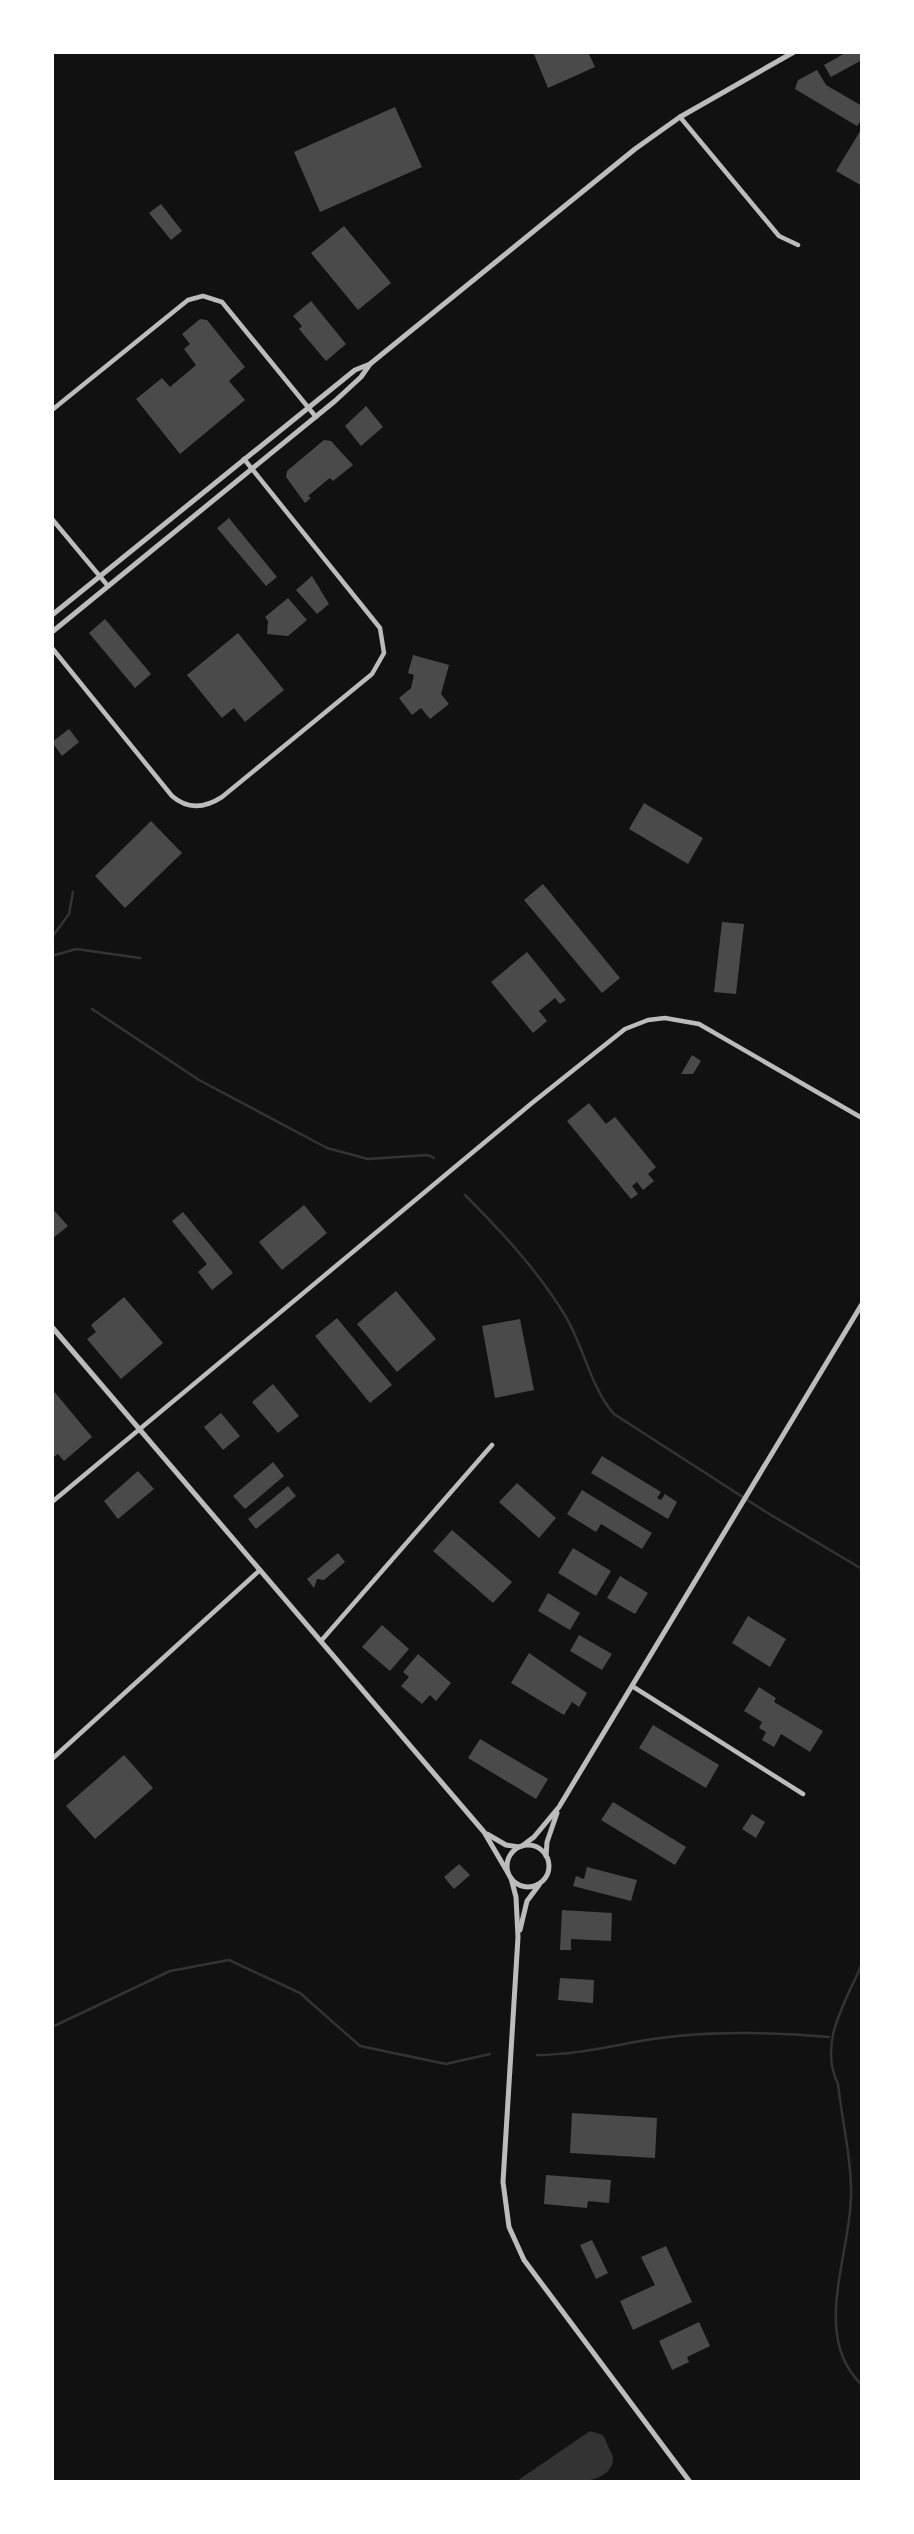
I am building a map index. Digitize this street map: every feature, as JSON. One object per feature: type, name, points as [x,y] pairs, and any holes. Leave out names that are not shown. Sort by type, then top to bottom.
[{"type":"street","points":[[52,615],[308,407],[355,370],[370,364],[572,198],[680,117],[794,52]]},
{"type":"street","points":[[680,117],[779,236],[799,245]]},
{"type":"street","points":[[52,410],[188,300],[203,296],[222,302],[316,417]]},
{"type":"street","points":[[52,632],[316,417],[362,377],[370,364]]},
{"type":"street","points":[[52,648],[172,796],[192,806],[208,805],[222,797],[372,674],[384,653],[380,628],[244,459]]},
{"type":"street","points":[[52,519],[108,586]]},
{"type":"street","points":[[52,1502],[531,1103],[612,1038],[637,1023],[665,1018],[699,1024],[862,1118]]},
{"type":"street","points":[[690,2482],[524,2260],[509,2227],[503,2182],[518,1937],[516,1896],[508,1857],[534,1837],[559,1807],[862,1304]]},
{"type":"street","points":[[52,1327],[484,1832],[510,1875],[527,1886],[541,1882]]},
{"type":"street","points":[[321,1641],[492,1445]]},
{"type":"street","points":[[52,1759],[261,1569]]},
{"type":"street","points":[[632,1686],[803,1794]]},
{"type":"street","points":[[518,1937],[527,1901],[548,1870],[547,1842],[559,1807]]},
{"type":"street","points":[[484,1832],[506,1845],[536,1846],[546,1856]]},
{"type":"shaded area","points":[[590,2431],[603,2435],[613,2457],[610,2468],[602,2476],[558,2483],[517,2481]]},
{"type":"building","points":[[533,52],[588,52],[595,67],[548,88]]},
{"type":"building","points":[[847,52],[862,52],[862,60],[831,77],[824,65]]},
{"type":"building","points":[[817,70],[826,85],[862,106],[862,119],[857,126],[795,89],[798,80]]},
{"type":"building","points":[[395,107],[422,167],[320,212],[294,152]]},
{"type":"building","points":[[862,128],[862,186],[836,171]]},
{"type":"building","points":[[161,204],[182,231],[171,240],[149,213]]},
{"type":"building","points":[[344,226],[391,283],[358,310],[311,253]]},
{"type":"building","points":[[311,301],[346,344],[326,361],[299,329],[302,326],[293,316]]},
{"type":"building","points":[[200,319],[207,320],[245,367],[229,381],[245,400],[180,454],[136,399],[162,378],[170,387],[196,365],[184,349],[190,344],[182,334]]},
{"type":"building","points":[[366,406],[383,427],[361,446],[345,426]]},
{"type":"building","points":[[324,440],[331,441],[353,465],[333,481],[330,478],[326,481],[308,496],[311,498],[305,503],[286,477],[287,471]]},
{"type":"building","points":[[229,518],[277,577],[266,586],[217,528]]},
{"type":"building","points":[[312,576],[329,604],[317,614],[296,590]]},
{"type":"building","points":[[288,598],[307,620],[288,636],[267,634],[268,621],[265,617]]},
{"type":"building","points":[[105,619],[151,674],[135,688],[89,633]]},
{"type":"building","points":[[238,633],[284,690],[245,722],[234,708],[222,718],[187,675]]},
{"type":"building","points":[[413,655],[449,665],[441,694],[449,704],[430,719],[421,708],[412,715],[399,698],[411,688],[414,675],[408,673]]},
{"type":"building","points":[[69,729],[79,742],[62,756],[52,742]]},
{"type":"building","points":[[644,803],[703,838],[688,864],[629,829]]},
{"type":"building","points":[[151,821],[182,853],[125,908],[95,876]]},
{"type":"building","points":[[543,884],[620,978],[602,993],[524,900]]},
{"type":"building","points":[[722,922],[744,924],[736,994],[714,992]]},
{"type":"building","points":[[527,952],[566,1000],[560,1004],[555,998],[539,1011],[547,1021],[533,1033],[491,982]]},
{"type":"building","points":[[692,1055],[701,1061],[693,1074],[681,1074]]},
{"type":"building","points":[[589,1103],[606,1124],[615,1117],[656,1167],[648,1174],[654,1181],[643,1190],[637,1182],[632,1186],[638,1194],[631,1199],[567,1121]]},
{"type":"building","points":[[304,1205],[327,1233],[282,1270],[259,1242]]},
{"type":"building","points":[[52,1208],[68,1226],[52,1239]]},
{"type":"building","points":[[183,1212],[233,1273],[212,1290],[198,1272],[207,1264],[172,1221]]},
{"type":"building","points":[[396,1291],[436,1339],[397,1372],[357,1324]]},
{"type":"building","points":[[124,1297],[163,1343],[121,1379],[87,1339],[96,1332],[91,1325]]},
{"type":"building","points":[[337,1318],[392,1385],[370,1403],[315,1336]]},
{"type":"building","points":[[520,1319],[534,1390],[495,1398],[482,1326]]},
{"type":"building","points":[[273,1384],[299,1416],[278,1433],[252,1402]]},
{"type":"building","points":[[52,1389],[92,1437],[64,1461],[58,1454],[52,1458]]},
{"type":"building","points":[[221,1413],[240,1436],[223,1450],[204,1427]]},
{"type":"building","points":[[602,1456],[661,1492],[657,1498],[661,1500],[665,1494],[677,1502],[668,1519],[591,1473]]},
{"type":"building","points":[[273,1462],[284,1476],[245,1509],[233,1496]]},
{"type":"building","points":[[138,1471],[154,1489],[118,1519],[104,1501]]},
{"type":"building","points":[[517,1483],[556,1518],[539,1538],[499,1502]]},
{"type":"building","points":[[288,1486],[296,1496],[256,1529],[248,1519]]},
{"type":"building","points":[[582,1490],[652,1533],[642,1549],[601,1524],[596,1532],[567,1514]]},
{"type":"building","points":[[452,1530],[512,1582],[493,1603],[433,1551]]},
{"type":"building","points":[[573,1548],[611,1571],[596,1596],[558,1573]]},
{"type":"building","points":[[338,1553],[345,1562],[324,1580],[317,1579],[314,1588],[307,1579]]},
{"type":"building","points":[[620,1576],[648,1593],[635,1614],[607,1598]]},
{"type":"building","points":[[548,1593],[580,1613],[570,1630],[538,1611]]},
{"type":"building","points":[[748,1616],[786,1639],[770,1667],[732,1643]]},
{"type":"building","points":[[382,1625],[409,1649],[390,1671],[362,1647]]},
{"type":"building","points":[[579,1635],[612,1654],[602,1670],[570,1651]]},
{"type":"building","points":[[529,1653],[587,1693],[579,1707],[572,1702],[564,1715],[511,1683]]},
{"type":"building","points":[[418,1654],[451,1683],[436,1701],[430,1695],[422,1704],[401,1686],[409,1677],[403,1672]]},
{"type":"building","points":[[759,1687],[776,1698],[774,1702],[823,1731],[810,1752],[781,1734],[774,1747],[762,1740],[766,1732],[759,1728],[762,1722],[744,1711]]},
{"type":"building","points":[[653,1725],[719,1765],[706,1788],[639,1748]]},
{"type":"building","points":[[480,1739],[548,1779],[536,1799],[468,1758]]},
{"type":"building","points":[[124,1755],[153,1788],[95,1839],[66,1806]]},
{"type":"building","points":[[613,1802],[686,1847],[675,1865],[601,1820]]},
{"type":"building","points":[[752,1814],[765,1822],[756,1838],[742,1829]]},
{"type":"building","points":[[459,1864],[470,1875],[454,1889],[444,1877]]},
{"type":"building","points":[[587,1867],[637,1880],[631,1901],[573,1886],[576,1876],[584,1879]]},
{"type":"building","points":[[562,1910],[612,1913],[611,1941],[571,1939],[571,1950],[560,1950]]},
{"type":"building","points":[[560,1978],[594,1980],[593,2003],[558,2000]]},
{"type":"building","points":[[572,2113],[657,2118],[655,2158],[570,2153]]},
{"type":"building","points":[[546,2175],[611,2180],[609,2203],[588,2201],[587,2208],[544,2204]]},
{"type":"building","points":[[592,2240],[608,2273],[596,2279],[580,2245]]},
{"type":"building","points":[[666,2246],[692,2302],[633,2330],[620,2301],[655,2285],[641,2257]]},
{"type":"building","points":[[699,2322],[710,2346],[687,2357],[689,2362],[672,2370],[659,2341]]},
{"type":"waterway","points":[[52,937],[69,914],[73,892]]},
{"type":"waterway","points":[[52,956],[76,949],[140,958]]},
{"type":"waterway","points":[[92,1009],[199,1080],[327,1148],[368,1159],[428,1155],[434,1158]]},
{"type":"waterway","points":[[465,1195],[519,1253],[555,1300],[572,1329],[599,1392],[614,1414],[766,1512],[862,1569]]},
{"type":"waterway","points":[[52,2027],[170,1971],[229,1960],[300,1993],[360,2046],[446,2064],[490,2054]]},
{"type":"waterway","points":[[862,1964],[836,2023],[831,2053],[838,2084],[851,2183],[836,2320],[839,2344],[847,2366],[862,2385]]},
{"type":"waterway","points":[[537,2055],[581,2052],[697,2034],[763,2033],[829,2037]]}]
